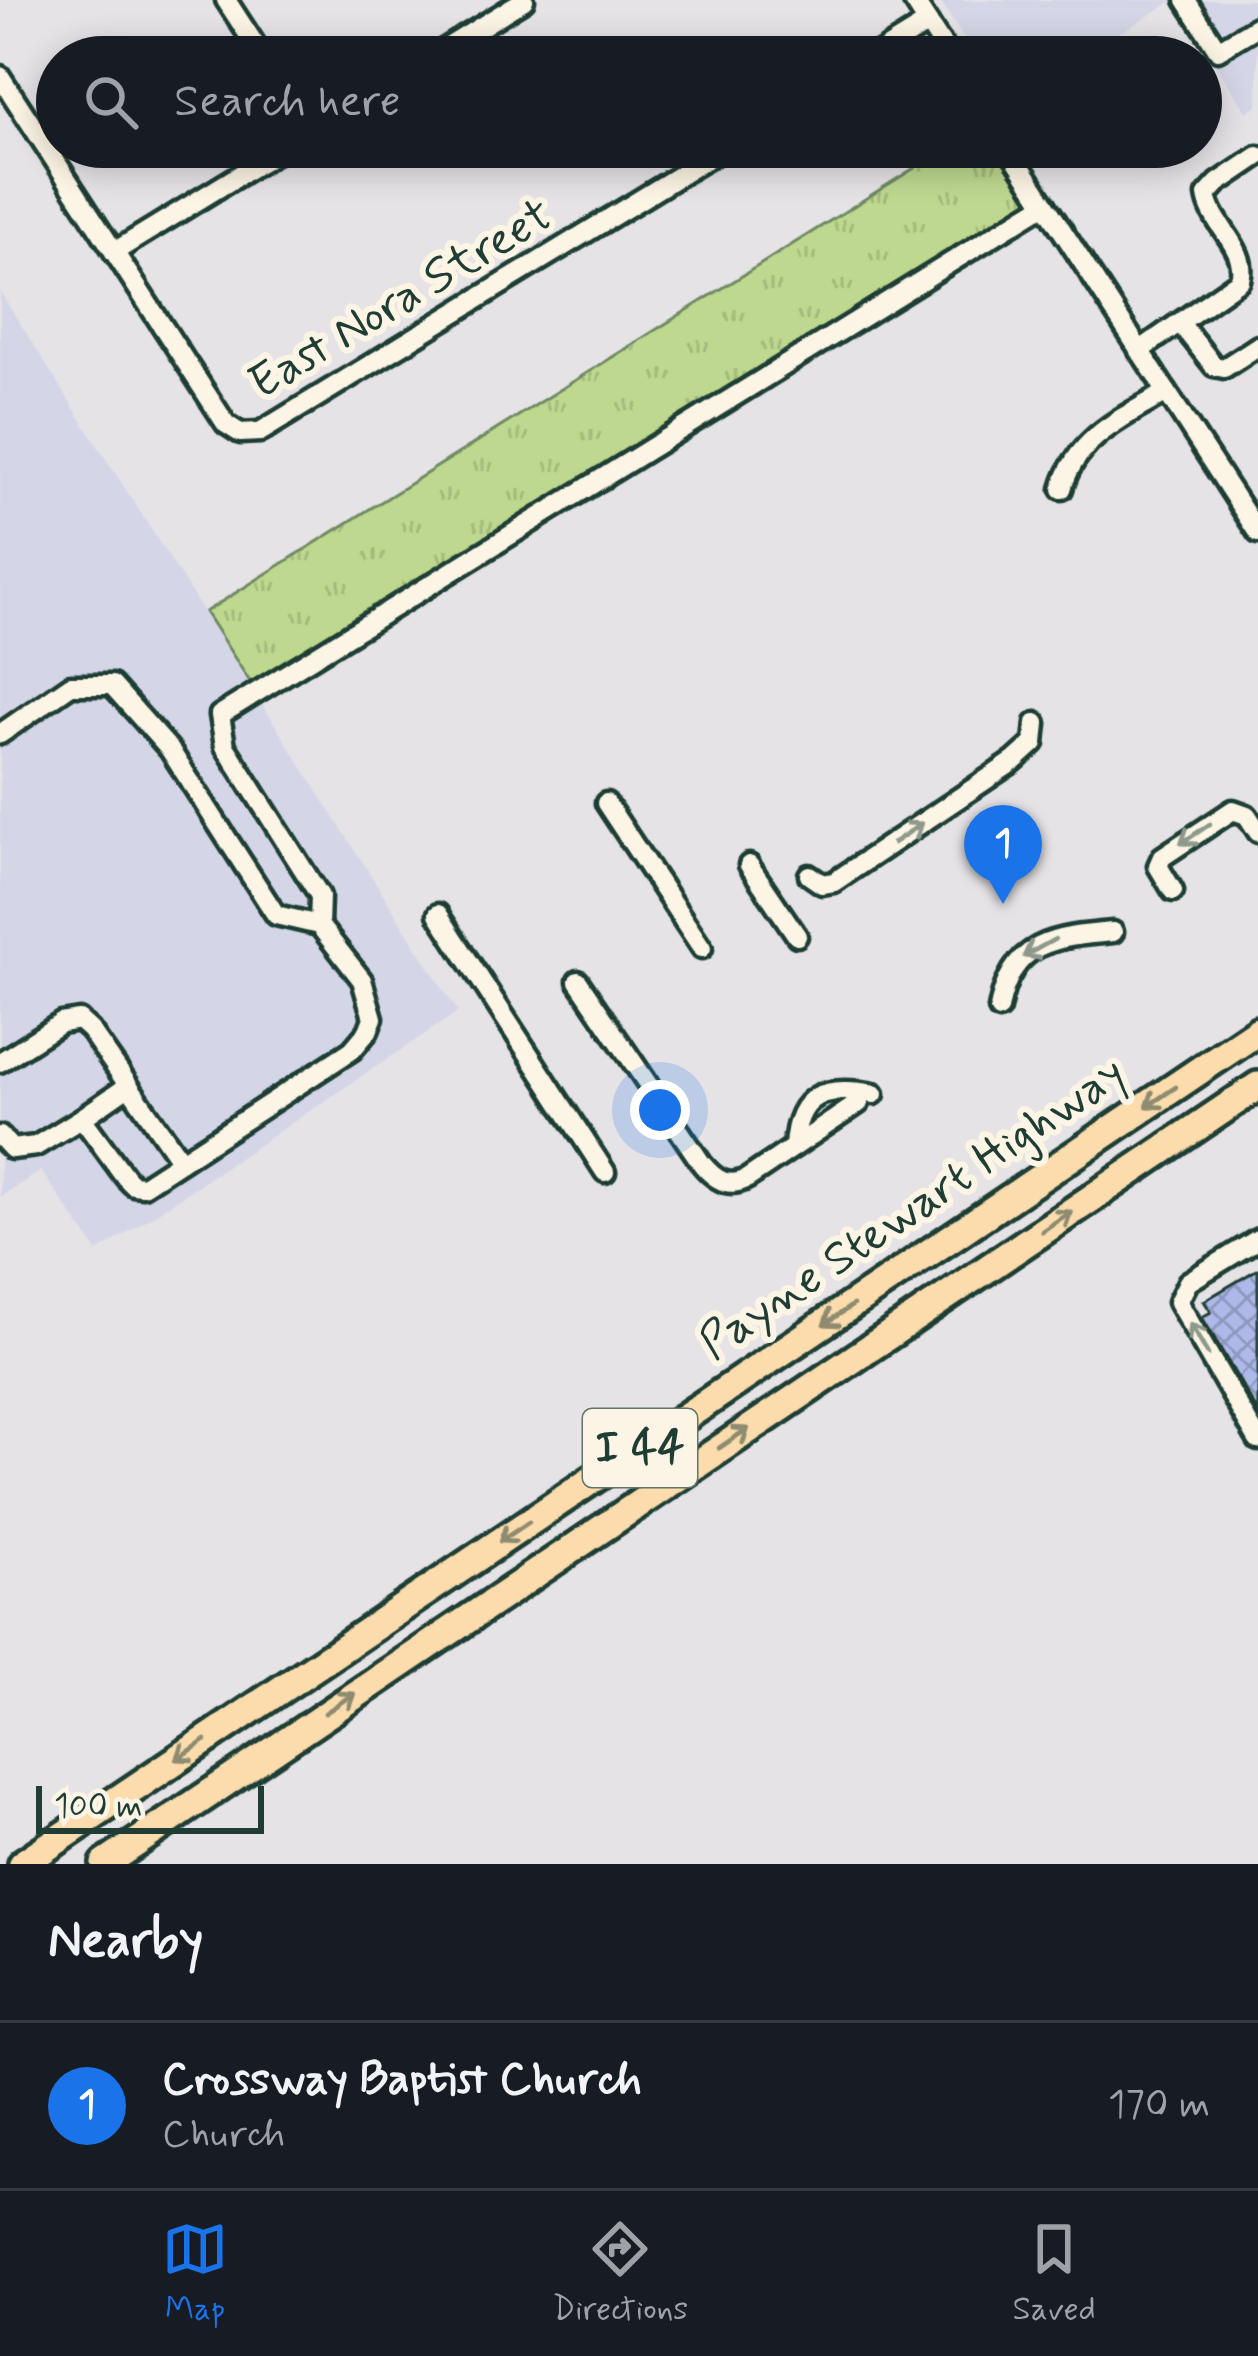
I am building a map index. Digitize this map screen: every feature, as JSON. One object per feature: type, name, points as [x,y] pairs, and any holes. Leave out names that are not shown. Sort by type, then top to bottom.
[{"type":"highway","name":"Payne Stewart Highway","points":[[22,1864],[1258,1031]]},
{"type":"highway","name":"Payne Stewart Highway","points":[[105,1864],[1258,1086]]},
{"type":"street","points":[[226,0],[249,36]]},
{"type":"street","points":[[465,36],[524,0]]},
{"type":"street","points":[[913,0],[936,36]]},
{"type":"street","points":[[1186,0],[1208,36]]},
{"type":"street","points":[[907,36],[928,23]]},
{"type":"street","points":[[1222,47],[1258,26]]},
{"type":"street","points":[[0,76],[36,132]]},
{"type":"street","points":[[1139,351],[1240,280],[1242,259],[1209,207],[1208,195],[1258,156]]},
{"type":"street","points":[[60,168],[114,252],[251,168]]},
{"type":"street","name":"East Nora Street","points":[[114,252],[226,424],[236,432],[260,432],[692,168]]},
{"type":"street","points":[[1022,168],[1256,524]]},
{"type":"street","points":[[82,1118],[133,1185],[143,1186],[352,1050],[373,1018],[368,991],[319,925],[320,896],[225,746],[220,715],[1045,204]]},
{"type":"street","points":[[1180,323],[1214,365],[1224,368],[1258,346]]},
{"type":"street","points":[[1062,489],[1084,446],[1166,392]]},
{"type":"street","points":[[0,734],[71,685],[112,686],[170,750],[276,915],[319,925]]},
{"type":"street","points":[[809,875],[822,884],[834,883],[936,802],[1026,752],[1038,734],[1036,723]]},
{"type":"street","points":[[606,803],[702,948]]},
{"type":"street","points":[[1173,891],[1157,866],[1162,857],[1233,810],[1243,812],[1258,832]]},
{"type":"street","points":[[748,865],[797,936]]},
{"type":"street","points":[[438,914],[605,1172]]},
{"type":"street","points":[[999,1009],[1007,977],[1034,949],[1061,937],[1113,932]]},
{"type":"street","points":[[578,981],[714,1176],[728,1184],[740,1183],[794,1147],[866,1098],[835,1089],[811,1100],[797,1122],[794,1147]]},
{"type":"street","points":[[0,1062],[61,1023],[79,1020],[181,1161]]},
{"type":"street","points":[[0,1136],[12,1149],[24,1150],[128,1086]]},
{"type":"street","points":[[1258,1239],[1184,1284],[1178,1303],[1258,1440]]},
{"type":"shaded area","points":[[939,0],[1258,0],[1258,105],[1247,112],[1222,74],[1222,36],[1196,36],[1173,1],[1114,36],[962,36]]},
{"type":"shaded area","points":[[0,292],[458,1012],[98,1252],[41,1171],[0,1197]]},
{"type":"green space","points":[[914,168],[1011,168],[1029,194],[1029,201],[252,685],[205,612]]},
{"type":"building","points":[[1258,1269],[1258,1413],[1202,1317],[1211,1312],[1204,1301]]},
{"type":"place","name":"Crossway Baptist Church","points":[[1003,904]]}]
